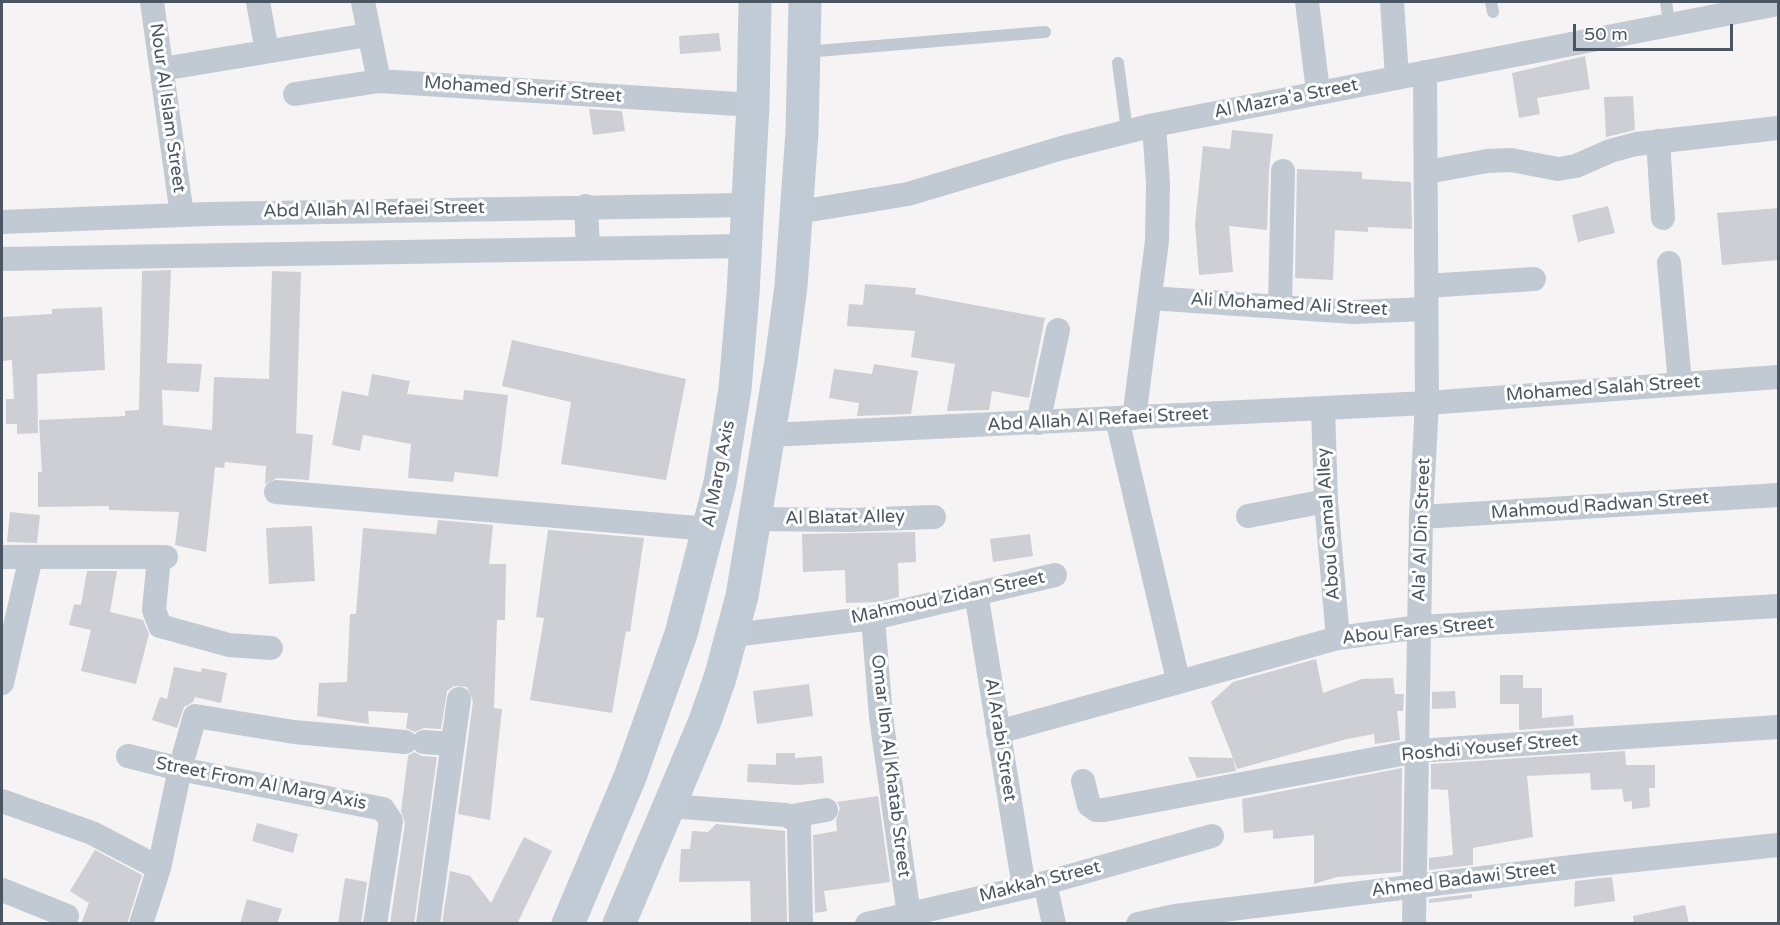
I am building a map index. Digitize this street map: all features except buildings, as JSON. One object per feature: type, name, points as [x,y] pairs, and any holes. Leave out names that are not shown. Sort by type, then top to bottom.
[{"type":"main road","name":"Al Marg Axis","points":[[568,924],[606,838],[681,634],[710,529],[720,483],[735,389],[753,105],[755,2]]},
{"type":"main road","points":[[619,924],[705,722],[733,635],[781,361],[798,212],[805,2]]},
{"type":"street","name":"Nour Al Islam Street","points":[[152,2],[182,215]]},
{"type":"street","points":[[258,2],[267,51]]},
{"type":"street","points":[[363,2],[379,81]]},
{"type":"street","points":[[1307,2],[1318,92]]},
{"type":"street","points":[[1392,2],[1397,78]]},
{"type":"street","name":"Al Mazra'a Street","points":[[798,212],[908,194],[1154,125],[1318,92],[1670,27],[1767,4]]},
{"type":"street","points":[[162,69],[368,35]]},
{"type":"street","name":"Ala' Al Din Street","points":[[1414,924],[1421,517],[1427,403],[1425,72]]},
{"type":"street","name":"Mohamed Sherif Street","points":[[295,94],[379,81],[753,105]]},
{"type":"street","points":[[1154,125],[1158,195],[1151,298],[1126,419],[1178,680]]},
{"type":"street","points":[[1427,172],[1511,160],[1558,169],[1576,166],[1610,151],[1658,141],[1779,128]]},
{"type":"street","points":[[1658,141],[1663,218]]},
{"type":"street","points":[[1280,307],[1283,171]]},
{"type":"street","name":"Abd Allah Al Refaei Street","points":[[2,222],[182,215],[586,206],[747,205]]},
{"type":"street","points":[[586,206],[588,249]]},
{"type":"street","points":[[2,259],[745,246]]},
{"type":"street","points":[[1669,263],[1680,383]]},
{"type":"street","name":"Ali Mohamed Ali Street","points":[[1151,298],[1353,312],[1534,279]]},
{"type":"street","points":[[1038,423],[1058,330]]},
{"type":"street","name":"Mohamed Salah Street","points":[[1427,403],[1779,377]]},
{"type":"street","name":"Abd Allah Al Refaei Street","points":[[769,435],[1427,403]]},
{"type":"street","name":"Abou Gamal Alley","points":[[1323,409],[1326,501],[1338,638]]},
{"type":"street","points":[[276,492],[710,529]]},
{"type":"street","name":"Mahmoud Radwan Street","points":[[1421,517],[1779,495]]},
{"type":"street","points":[[1248,516],[1326,501]]},
{"type":"street","name":"Al Blatat Alley","points":[[755,519],[849,520],[934,517]]},
{"type":"street","points":[[2,557],[163,557],[154,610],[160,626],[229,645],[271,648]]},
{"type":"street","points":[[2,683],[8,627],[31,557]]},
{"type":"street","name":"Mahmoud Zidan Street","points":[[733,635],[873,618],[1055,575]]},
{"type":"street","name":"Al Arabi Street","points":[[976,593],[998,732],[1035,885],[1054,924]]},
{"type":"street","name":"Abou Fares Street","points":[[998,732],[1178,680],[1338,638],[1420,627],[1779,606]]},
{"type":"street","name":"Omar Ibn Al Khatab Street","points":[[873,618],[887,761],[909,915]]},
{"type":"street","points":[[428,924],[459,699]]},
{"type":"street","points":[[141,924],[159,868],[192,720],[200,714],[294,732],[453,744]]},
{"type":"street","name":"Roshdi Yousef Street","points":[[1083,781],[1089,805],[1096,810],[1104,810],[1417,751],[1779,727]]},
{"type":"street","name":"Street From Al Marg Axis","points":[[128,756],[180,769],[383,809],[390,821],[375,924]]},
{"type":"street","points":[[2,801],[92,833],[159,868]]},
{"type":"street","points":[[670,806],[792,816],[826,810]]},
{"type":"street","points":[[792,816],[799,827],[801,924]]},
{"type":"street","name":"Makkah Street","points":[[867,924],[1035,885],[1212,836]]},
{"type":"street","name":"Ahmed Badawi Street","points":[[1144,922],[1414,886],[1779,844]]},
{"type":"street","points":[[2,890],[67,916]]},
{"type":"lane","points":[[1666,2],[1670,27]]},
{"type":"lane","points":[[804,52],[1045,32]]},
{"type":"lane","points":[[1118,63],[1127,131]]}]
